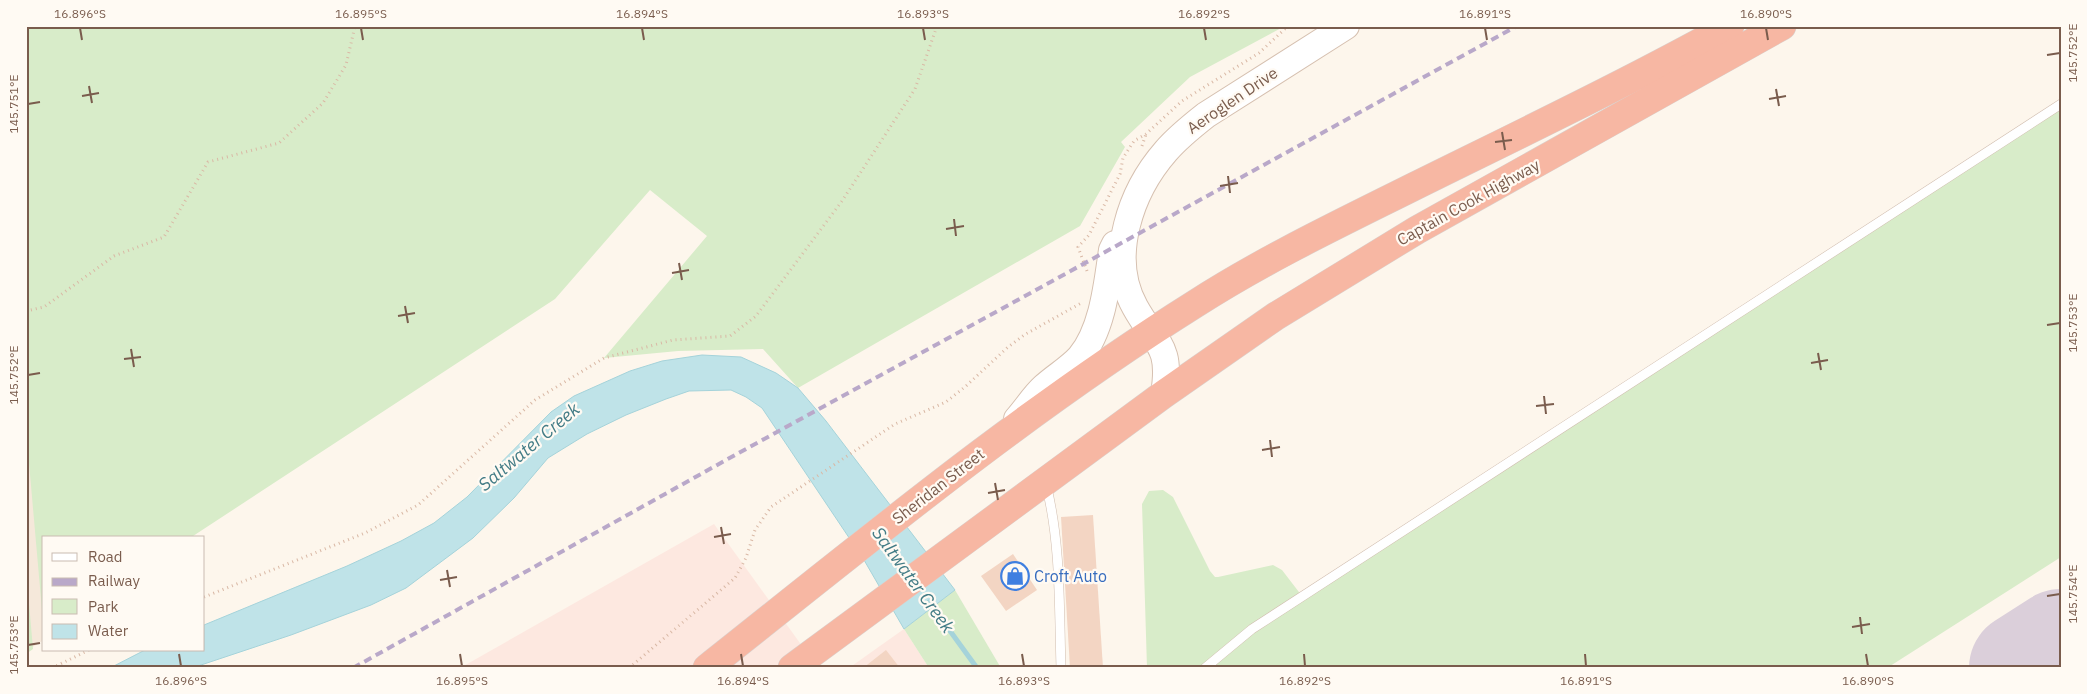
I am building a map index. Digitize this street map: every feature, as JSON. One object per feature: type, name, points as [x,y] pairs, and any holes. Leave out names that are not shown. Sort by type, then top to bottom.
[{"type":"highway","points":[[1153,332],[1196,303],[1318,234],[1564,112],[1730,26]]},
{"type":"highway","name":"Captain Cook Highway","points":[[1164,394],[1276,316],[1389,246],[1782,26]]},
{"type":"highway","name":"Sheridan Street","points":[[707,668],[1002,436],[1071,386],[1153,332]]},
{"type":"highway","points":[[792,668],[1164,394]]},
{"type":"street","name":"Aeroglen Drive","points":[[1164,394],[1166,366],[1160,343],[1135,307],[1128,290],[1123,244],[1128,222],[1139,191],[1154,166],[1184,132],[1206,115],[1346,26]]},
{"type":"street","name":"Aeroglen Drive","points":[[1320,42],[1361,26]]},
{"type":"street","name":"Aeroglen Drive","points":[[1002,436],[1045,386],[1081,356],[1089,343],[1101,308],[1112,250],[1128,222]]},
{"type":"lane","points":[[1205,668],[1260,623],[2061,104]]},
{"type":"lane","points":[[1045,482],[1053,513],[1057,548],[1061,668]]},
{"type":"path","points":[[26,311],[44,307],[114,256],[164,237],[208,162],[280,143],[323,103],[346,65],[355,26]]},
{"type":"path","points":[[205,597],[364,533],[418,505],[535,400],[604,358],[673,340],[730,336],[756,316],[842,201],[915,89],[937,26]]},
{"type":"path","points":[[1090,278],[1078,247],[1089,235],[1120,174],[1123,158],[1134,141],[1146,134],[1182,101],[1259,53],[1288,26]]},
{"type":"path","points":[[629,668],[734,578],[744,563],[759,522],[771,508],[895,424],[946,402],[1024,335],[1083,302],[1086,297]]},
{"type":"path","points":[[52,668],[85,652]]},
{"type":"shaded area","points":[[26,355],[42,608],[42,641],[26,651]]},
{"type":"shaded area","points":[[714,524],[818,668],[460,668]]},
{"type":"shaded area","points":[[904,629],[929,668],[849,668]]},
{"type":"green space","points":[[26,26],[1285,26],[1190,77],[1121,142],[1125,147],[1080,226],[798,388],[763,349],[678,351],[604,358],[707,236],[650,190],[555,299],[193,536],[42,536],[42,610],[26,429]]},
{"type":"green space","points":[[2061,104],[2061,557],[1887,668],[1147,668],[1142,504],[1149,491],[1163,490],[1173,497],[1210,571],[1215,577],[1273,565],[1282,570],[1302,596]]},
{"type":"green space","points":[[26,569],[33,649],[26,654]]},
{"type":"green space","points":[[955,590],[1001,668],[929,668],[904,629]]},
{"type":"water","points":[[702,355],[741,357],[776,373],[798,388],[826,421],[955,590],[904,629],[864,560],[762,408],[731,390],[689,391],[626,415],[587,434],[548,458],[514,498],[473,538],[406,588],[371,605],[291,635],[192,668],[110,668],[141,652],[205,652],[205,625],[347,566],[401,541],[434,523],[467,497],[551,412],[574,396],[630,371],[662,361]]},
{"type":"building","points":[[1093,515],[1103,668],[1070,668],[1061,517]]},
{"type":"building","points":[[1013,554],[1037,590],[1006,611],[981,576]]},
{"type":"building","points":[[886,650],[900,668],[863,668]]},
{"type":"waterway","name":"Saltwater Creek","points":[[929,602],[977,668]]},
{"type":"runway","points":[[2025,668],[2061,645]]},
{"type":"railway","points":[[353,668],[726,460],[1517,26]]},
{"type":"place","name":"Croft Auto","points":[[1015,576]]}]
